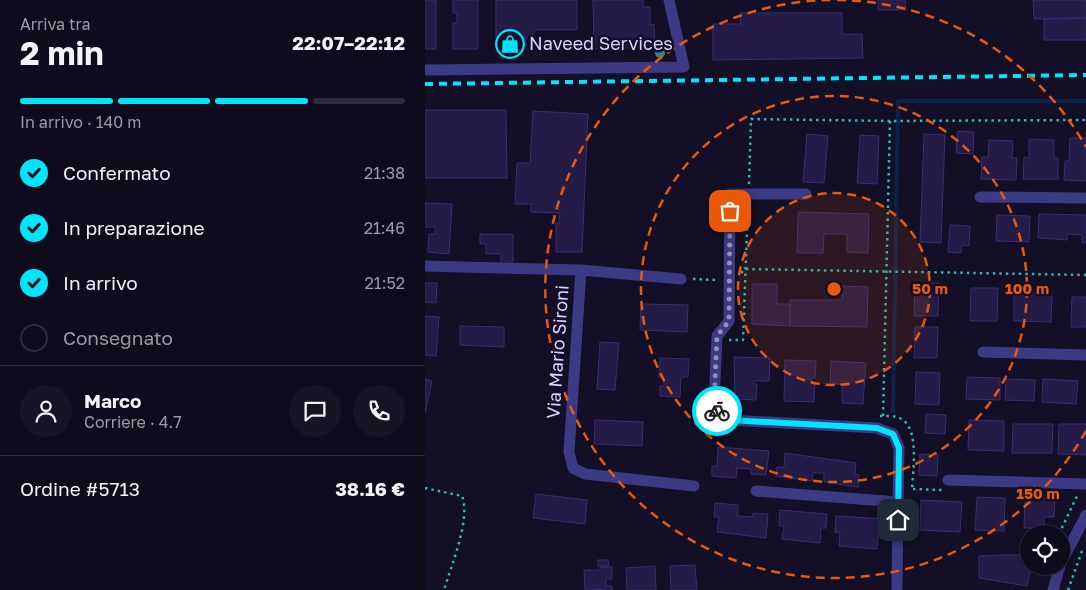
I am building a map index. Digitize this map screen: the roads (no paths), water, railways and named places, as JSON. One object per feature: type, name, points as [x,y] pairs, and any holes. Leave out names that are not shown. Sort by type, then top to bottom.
[{"type":"street","points":[[425,70],[685,67],[669,0]]},
{"type":"street","points":[[806,194],[730,194],[729,321],[717,336],[714,404],[718,414],[729,420],[882,430],[893,434],[899,448],[897,590]]},
{"type":"street","points":[[980,197],[1086,198]]},
{"type":"street","name":"Via Mario Sironi","points":[[425,266],[581,270],[569,452],[573,468],[585,474],[694,486]]},
{"type":"street","points":[[581,270],[681,279]]},
{"type":"street","points":[[983,352],[1086,355]]},
{"type":"street","points":[[948,480],[1084,488]]},
{"type":"street","points":[[757,491],[898,502]]},
{"type":"street","points":[[1070,547],[1086,515]]},
{"type":"street","points":[[1053,590],[1058,575]]},
{"type":"waterway","points":[[893,412],[898,101],[1086,101]]},
{"type":"railway","points":[[425,84],[1086,75]]},
{"type":"place","name":"Naveed Services","points":[[510,44]]}]
